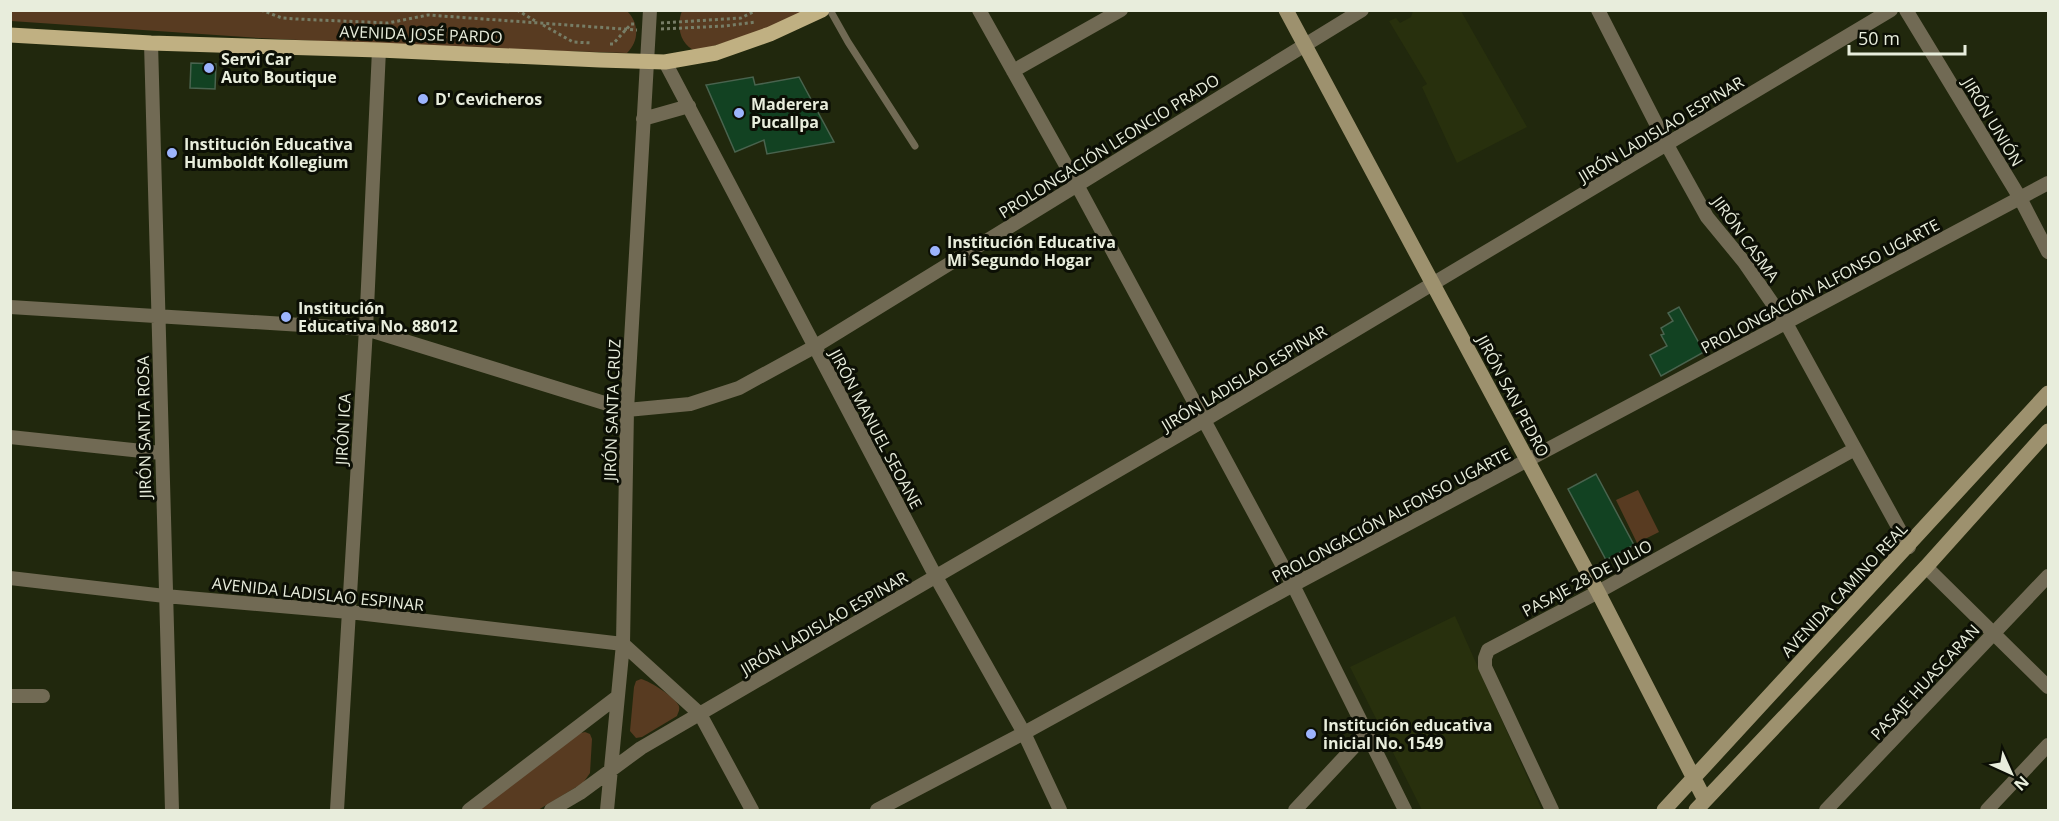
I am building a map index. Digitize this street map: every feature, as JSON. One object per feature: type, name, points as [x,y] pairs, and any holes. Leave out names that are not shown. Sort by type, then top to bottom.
[{"type":"main road","name":"AVENIDA JOSÉ PARDO","points":[[10,34],[151,43],[666,62],[716,53],[770,34],[822,10]]},
{"type":"main road","name":"JIRÓN SAN PEDRO","points":[[1286,10],[1598,592],[1694,779],[1701,805]]},
{"type":"main road","name":"AVENIDA CAMINO REAL","points":[[1664,810],[2049,393]]},
{"type":"main road","points":[[1701,805],[1926,567],[2049,431]]},
{"type":"street","name":"JIRÓN SANTA CRUZ","points":[[607,810],[623,644],[627,410],[650,10]]},
{"type":"street","points":[[979,10],[1077,185],[1293,585],[1405,810]]},
{"type":"street","points":[[1013,70],[1121,10]]},
{"type":"street","name":"PROLONGACIÓN LEONCIO PRADO","points":[[10,307],[366,329],[627,410],[690,404],[739,388],[814,347],[1362,10]]},
{"type":"street","name":"JIRÓN CASMA","points":[[1598,10],[1667,145],[1707,217],[1744,262],[1786,323],[1909,547]]},
{"type":"street","name":"JIRÓN LADISLAO ESPINAR","points":[[550,810],[580,793],[641,748],[1203,421],[1891,10]]},
{"type":"street","name":"JIRÓN UNIÓN","points":[[1906,10],[2020,198],[2049,252]]},
{"type":"street","name":"JIRÓN SANTA ROSA","points":[[151,43],[172,810]]},
{"type":"street","name":"JIRÓN ICA","points":[[337,810],[366,329],[379,50]]},
{"type":"street","name":"JIRÓN MANUEL SEOANE","points":[[666,62],[936,577],[1024,733],[1060,810]]},
{"type":"street","points":[[644,119],[689,106]]},
{"type":"street","name":"PROLONGACIÓN ALFONSO UGARTE","points":[[877,810],[1024,733],[1293,585],[2049,183]]},
{"type":"street","points":[[10,437],[161,453]]},
{"type":"street","name":"PASAJE 28 DE JULIO","points":[[1552,810],[1485,667],[1488,650],[1598,592],[1855,449]]},
{"type":"street","points":[[1926,567],[2049,687]]},
{"type":"street","name":"PASAJE HUASCARAN","points":[[1826,810],[2049,576]]},
{"type":"street","name":"AVENIDA LADISLAO ESPINAR","points":[[10,578],[165,596],[349,612],[623,644]]},
{"type":"street","points":[[623,644],[700,714],[752,810]]},
{"type":"street","points":[[10,696],[42,696]]},
{"type":"street","points":[[469,810],[617,697]]},
{"type":"street","points":[[1296,810],[1366,734]]},
{"type":"street","points":[[1987,810],[2049,745]]},
{"type":"lane","points":[[830,10],[915,146]]},
{"type":"path","points":[[261,10],[282,18],[296,19],[388,23],[428,15],[626,30],[724,26],[758,21]]},
{"type":"shaded area","points":[[626,10],[636,26],[636,38],[627,53],[259,38],[11,21],[10,11]]},
{"type":"shaded area","points":[[682,11],[813,11],[771,29],[696,51],[683,40],[679,23]]},
{"type":"shaded area","points":[[1413,11],[1461,11],[1527,127],[1457,163],[1422,87],[1427,84],[1389,21],[1396,18],[1400,23],[1411,17]]},
{"type":"shaded area","points":[[1638,490],[1659,532],[1637,543],[1616,500]]},
{"type":"shaded area","points":[[1455,616],[1542,810],[1422,810],[1350,667]]},
{"type":"shaded area","points":[[641,679],[668,694],[677,703],[679,709],[677,716],[642,737],[636,738],[630,731],[634,687],[636,681]]},
{"type":"shaded area","points":[[585,732],[590,734],[592,739],[590,773],[583,783],[538,810],[477,810],[577,734]]},
{"type":"building","points":[[191,63],[216,64],[215,89],[190,88]]},
{"type":"building","points":[[753,77],[755,85],[799,77],[834,142],[767,154],[764,140],[735,152],[706,85]]},
{"type":"building","points":[[1679,307],[1704,352],[1661,376],[1650,355],[1667,346],[1661,335],[1664,334],[1661,328],[1673,321],[1668,313]]},
{"type":"building","points":[[1596,474],[1634,545],[1606,560],[1568,489]]},
{"type":"place","name":"Servi Car Auto Boutique","points":[[209,68]]},
{"type":"place","name":"D' Cevicheros","points":[[423,99]]},
{"type":"place","name":"Maderera Pucallpa","points":[[739,113]]},
{"type":"place","name":"Institución Educativa Humboldt Kollegium","points":[[172,153]]},
{"type":"place","name":"Institución Educativa Mi Segundo Hogar","points":[[935,251]]},
{"type":"place","name":"Institución Educativa No. 88012","points":[[286,317]]},
{"type":"place","name":"Institución educativa inicial No. 1549","points":[[1311,734]]}]
